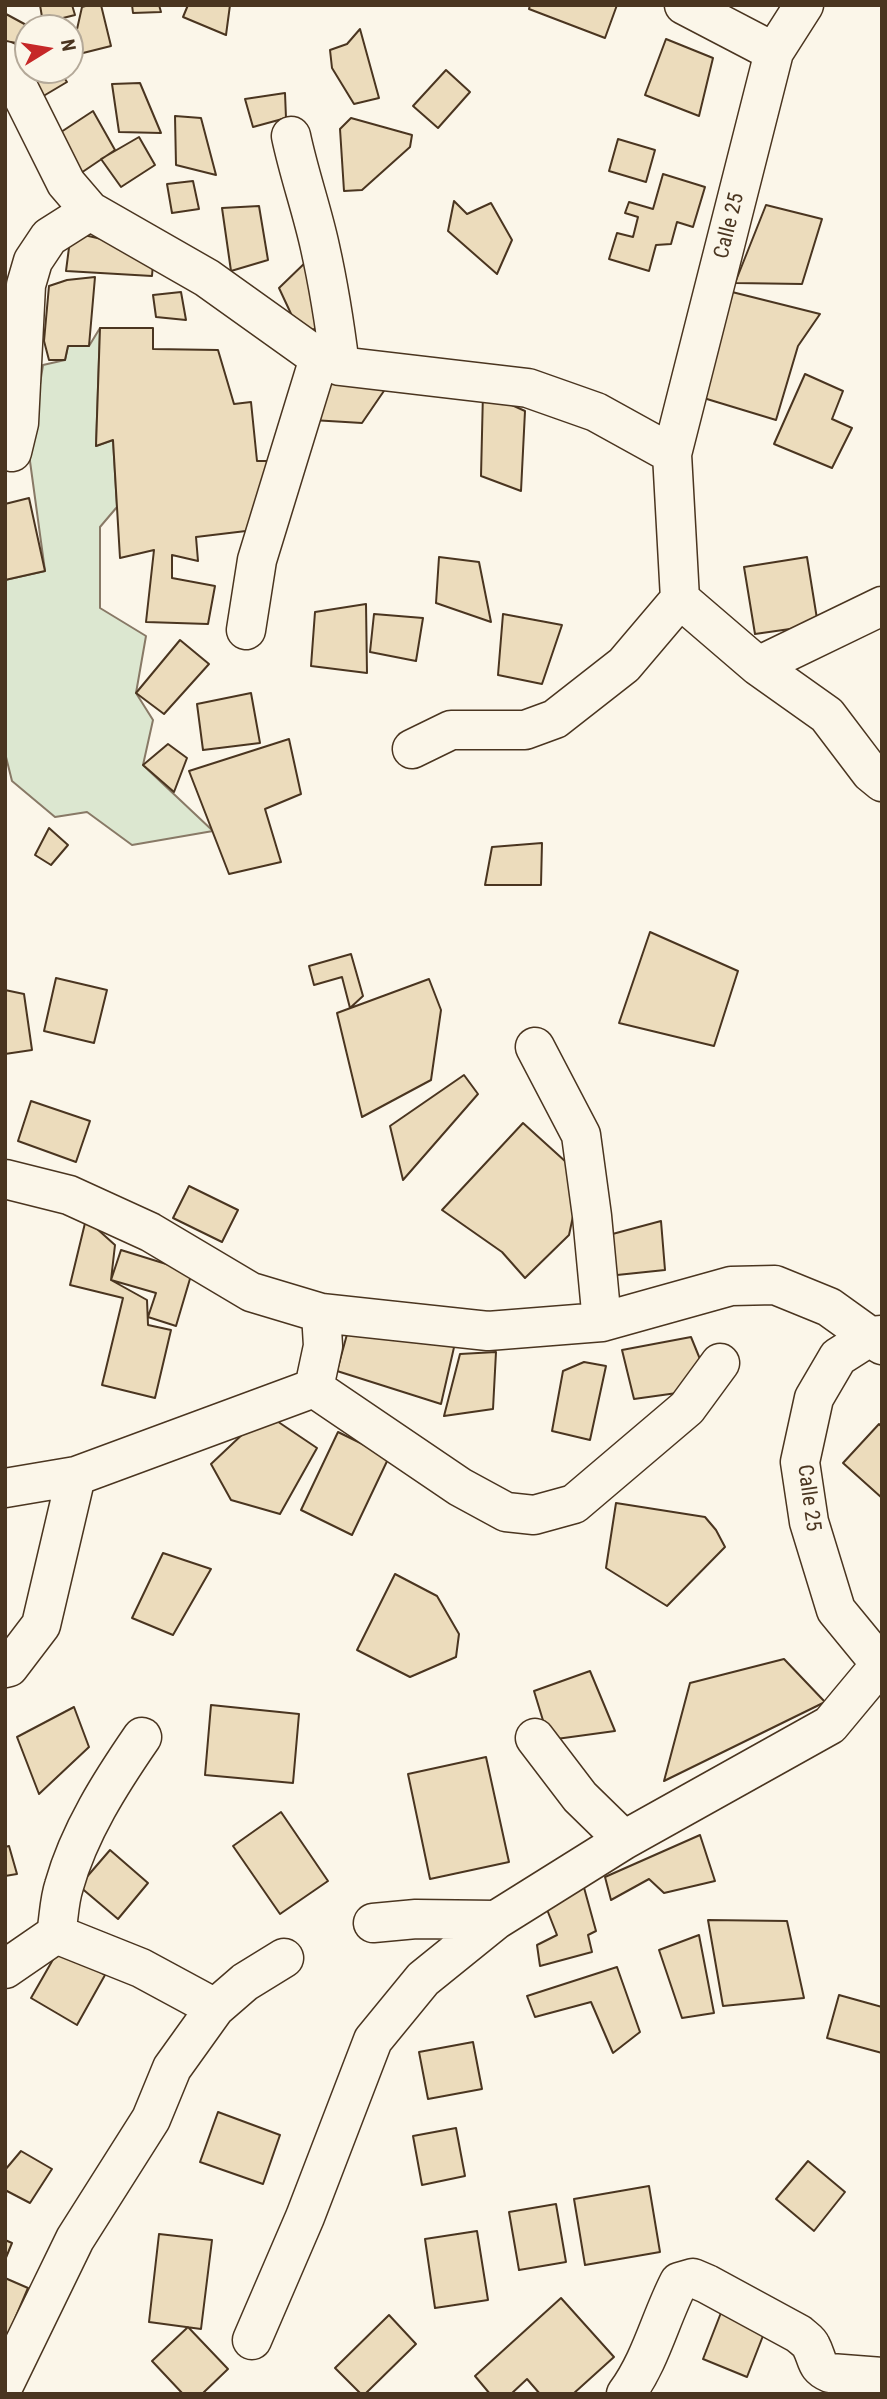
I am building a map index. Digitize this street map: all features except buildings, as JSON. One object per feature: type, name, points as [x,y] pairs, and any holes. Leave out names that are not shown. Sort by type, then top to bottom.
[{"type":"street","points":[[684,5],[774,52]]},
{"type":"street","name":"Calle 25","points":[[680,598],[672,454],[774,52],[804,5]]},
{"type":"street","points":[[5,61],[66,183],[90,211],[208,278],[329,362],[528,388],[596,412],[672,454]]},
{"type":"street","points":[[246,630],[257,560],[329,362],[334,318],[320,245],[299,177],[291,136]]},
{"type":"street","points":[[12,452],[19,423],[26,285],[33,261],[49,237],[90,211]]},
{"type":"street","points":[[412,749],[451,730],[525,730],[555,719],[624,665],[680,598],[758,666],[827,715],[871,773],[882,782]]},
{"type":"street","points":[[758,666],[882,606]]},
{"type":"street","points":[[535,1047],[581,1135],[602,1322]]},
{"type":"street","points":[[5,1179],[69,1195],[150,1232],[251,1292],[321,1313],[488,1331],[602,1322],[731,1286],[775,1285],[829,1307],[878,1338]]},
{"type":"street","points":[[314,1388],[323,1346],[321,1313]]},
{"type":"street","name":"Calle 25","points":[[878,1338],[838,1357],[814,1398],[800,1462],[809,1522],[836,1610],[881,1665]]},
{"type":"street","points":[[314,1388],[460,1488],[506,1512],[534,1515],[574,1504],[687,1408],[720,1363]]},
{"type":"street","points":[[5,1488],[76,1476],[314,1388]]},
{"type":"street","points":[[5,1668],[9,1667],[41,1625],[76,1476]]},
{"type":"street","points":[[252,2340],[305,2217],[373,2040],[423,1979],[496,1920],[624,1840],[830,1725],[881,1665]]},
{"type":"street","points":[[5,1969],[56,1934],[64,1886],[84,1835],[111,1783],[142,1737]]},
{"type":"street","points":[[535,1738],[580,1797],[624,1840]]},
{"type":"street","points":[[373,1923],[416,1919],[496,1920]]},
{"type":"street","points":[[56,1934],[141,1968],[215,2008]]},
{"type":"street","points":[[5,2382],[75,2239],[150,2119],[172,2068],[215,2008],[245,1982],[284,1958]]},
{"type":"street","points":[[626,2394],[651,2351],[680,2282],[693,2278],[799,2334],[808,2342],[817,2365],[822,2370],[882,2377]]},
{"type":"green space","points":[[100,328],[96,446],[113,440],[117,507],[100,527],[100,608],[146,636],[136,693],[153,720],[143,765],[213,831],[132,845],[87,812],[55,817],[12,781],[5,753],[5,580],[45,571],[29,454],[43,365],[65,360],[68,346],[89,346]]}]
